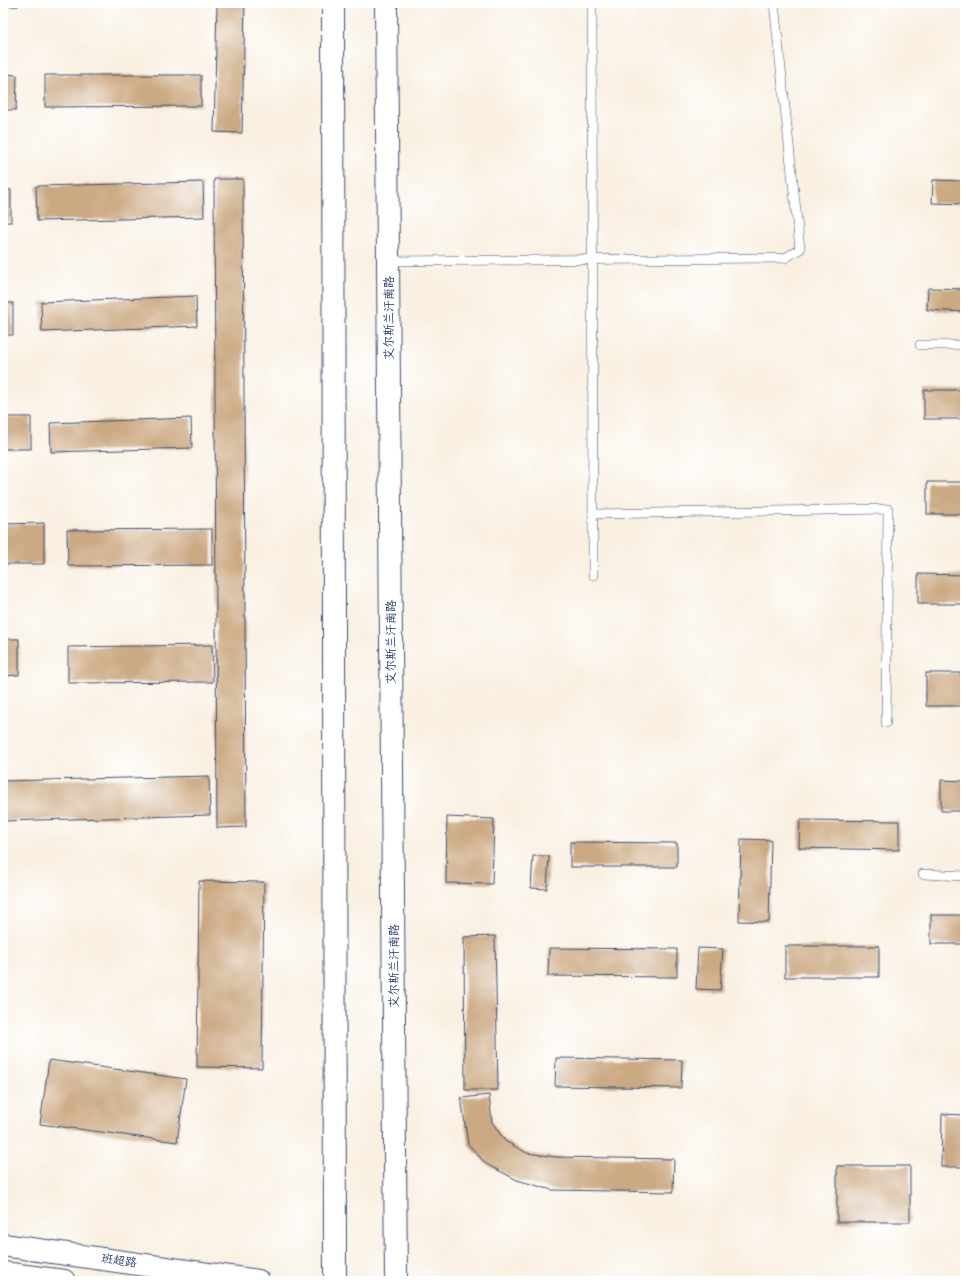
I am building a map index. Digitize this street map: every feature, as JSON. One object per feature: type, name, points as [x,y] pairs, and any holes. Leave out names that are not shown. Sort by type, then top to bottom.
[{"type":"main road","points":[[332,3],[335,1281]]},
{"type":"main road","name":"艾尔斯兰汗南路","points":[[386,3],[396,1281]]},
{"type":"main road","name":"班超路","points":[[3,1245],[258,1281]]},
{"type":"main road","points":[[3,1273],[64,1281]]},
{"type":"lane","points":[[592,3],[593,575]]},
{"type":"lane","points":[[388,261],[785,258],[800,249],[774,3]]},
{"type":"lane","points":[[920,344],[965,345]]},
{"type":"lane","points":[[593,514],[888,509],[886,723]]},
{"type":"lane","points":[[923,874],[965,876]]},
{"type":"building","points":[[3,3],[18,3],[18,6],[3,6]]},
{"type":"building","points":[[217,3],[245,3],[242,133],[214,132]]},
{"type":"building","points":[[3,74],[17,75],[16,110],[3,110]]},
{"type":"building","points":[[45,75],[201,75],[201,106],[45,107]]},
{"type":"building","points":[[214,179],[243,179],[246,827],[217,828]]},
{"type":"building","points":[[933,180],[965,181],[965,204],[932,203]]},
{"type":"building","points":[[203,182],[204,217],[37,221],[36,186]]},
{"type":"building","points":[[3,190],[11,190],[11,222],[3,222]]},
{"type":"building","points":[[928,288],[965,289],[965,312],[927,310]]},
{"type":"building","points":[[196,296],[197,326],[42,332],[41,302]]},
{"type":"building","points":[[3,303],[13,303],[13,335],[3,335]]},
{"type":"building","points":[[924,390],[965,390],[965,419],[924,419]]},
{"type":"building","points":[[3,417],[31,417],[31,449],[3,449]]},
{"type":"building","points":[[191,418],[192,448],[51,452],[50,423]]},
{"type":"building","points":[[927,482],[965,482],[965,514],[927,514]]},
{"type":"building","points":[[44,523],[44,564],[3,564],[3,524]]},
{"type":"building","points":[[212,529],[212,565],[68,566],[67,530]]},
{"type":"building","points":[[918,574],[965,575],[965,604],[918,604]]},
{"type":"building","points":[[3,639],[19,639],[19,675],[3,676]]},
{"type":"building","points":[[212,645],[213,682],[68,683],[68,647]]},
{"type":"building","points":[[926,673],[965,673],[965,706],[926,706]]},
{"type":"building","points":[[209,776],[210,815],[3,821],[3,781]]},
{"type":"building","points":[[941,780],[965,781],[965,811],[941,811]]},
{"type":"building","points":[[447,817],[494,819],[492,884],[446,883]]},
{"type":"building","points":[[800,820],[899,821],[899,850],[799,848]]},
{"type":"building","points":[[741,839],[771,840],[769,922],[739,921]]},
{"type":"building","points":[[570,842],[677,843],[677,867],[570,867]]},
{"type":"building","points":[[533,856],[549,856],[547,889],[531,888]]},
{"type":"building","points":[[199,881],[264,882],[262,1068],[197,1067]]},
{"type":"building","points":[[931,915],[965,915],[965,944],[931,944]]},
{"type":"building","points":[[495,936],[498,1090],[465,1090],[464,937]]},
{"type":"building","points":[[785,946],[879,946],[879,977],[785,977]]},
{"type":"building","points":[[549,948],[677,949],[677,977],[548,976]]},
{"type":"building","points":[[698,948],[723,949],[720,990],[696,989]]},
{"type":"building","points":[[556,1058],[682,1060],[681,1088],[555,1086]]},
{"type":"building","points":[[49,1060],[186,1079],[177,1142],[40,1124]]},
{"type":"building","points":[[489,1095],[492,1122],[505,1141],[527,1153],[556,1157],[674,1159],[673,1192],[552,1190],[517,1180],[486,1164],[468,1144],[461,1098]]},
{"type":"building","points":[[942,1114],[965,1115],[965,1167],[941,1167]]},
{"type":"building","points":[[837,1166],[910,1166],[910,1222],[837,1222]]}]
